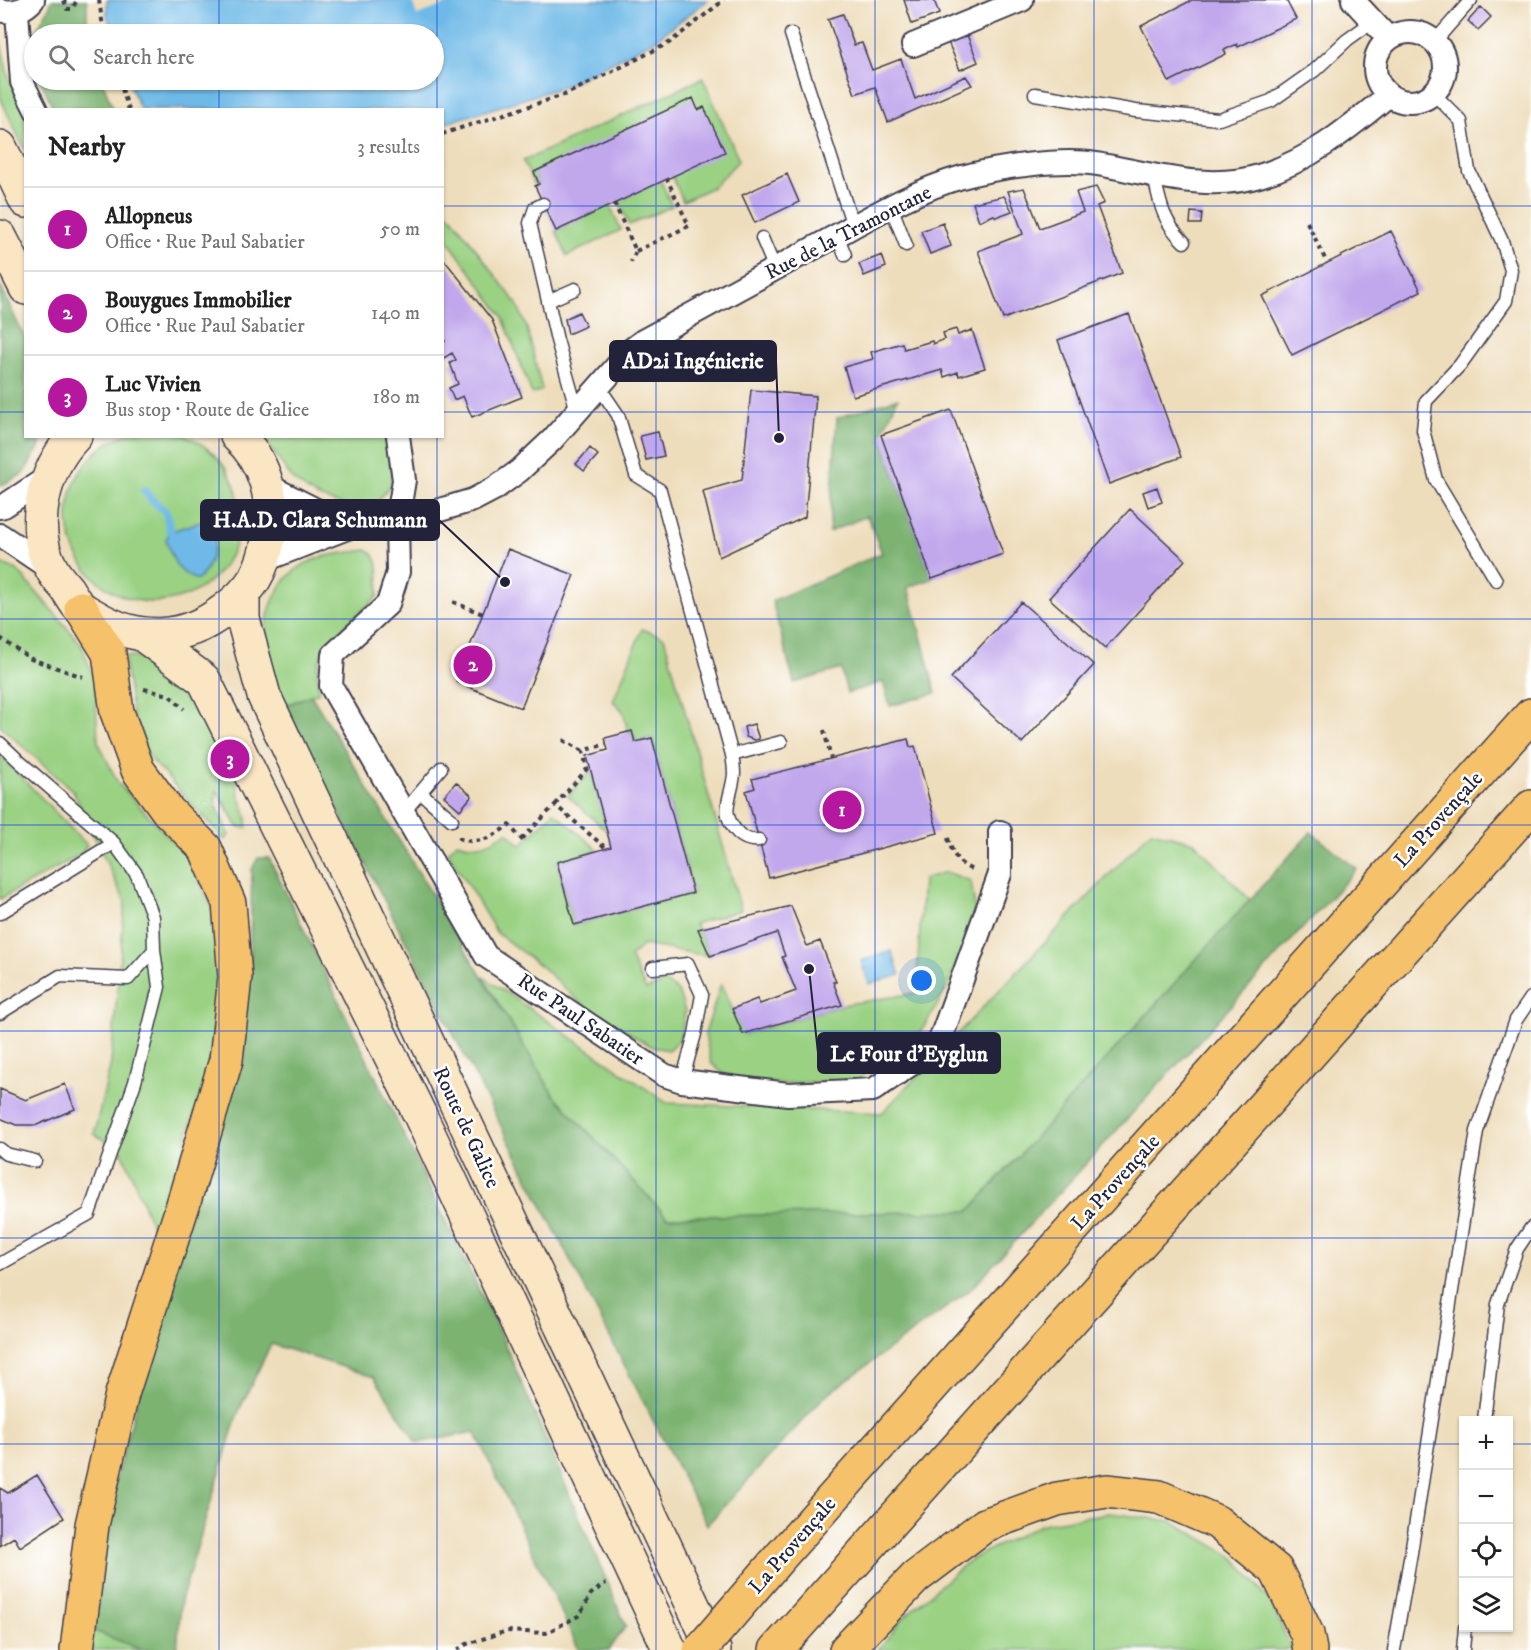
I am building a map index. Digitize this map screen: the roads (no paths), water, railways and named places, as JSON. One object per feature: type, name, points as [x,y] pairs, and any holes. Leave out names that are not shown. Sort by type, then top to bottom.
[{"type":"highway","points":[[77,1650],[92,1525],[122,1394],[182,1209],[226,1060],[235,977],[229,903],[205,848],[168,811],[138,770],[117,712],[109,653],[81,608]]},
{"type":"highway","name":"La Provençale","points":[[700,1650],[780,1557],[1531,715]]},
{"type":"highway","points":[[776,1650],[1531,807]]},
{"type":"highway","points":[[846,1650],[916,1576],[985,1525],[1057,1499],[1107,1491],[1159,1497],[1217,1522],[1276,1570],[1307,1634],[1310,1650]]},
{"type":"main road","points":[[0,147],[24,197]]},
{"type":"main road","points":[[0,237],[24,284]]},
{"type":"main road","points":[[69,440],[48,477],[41,509],[42,540],[52,570],[81,608],[112,627],[143,635],[181,633],[207,624],[243,596],[265,560],[272,519],[267,485],[260,466],[239,438]]},
{"type":"main road","name":"Route de Galice","points":[[243,596],[243,619],[264,696],[714,1650]]},
{"type":"main road","name":"Route de Galice","points":[[143,635],[204,680],[420,1115],[670,1650]]},
{"type":"street","points":[[913,45],[1022,0]]},
{"type":"street","points":[[1353,0],[1389,39]]},
{"type":"street","points":[[17,7],[24,86]]},
{"type":"street","points":[[1405,32],[1421,33],[1435,41],[1442,52],[1446,67],[1442,82],[1433,93],[1418,101],[1401,101],[1389,95],[1377,78],[1376,62],[1379,50],[1389,39],[1405,32]]},
{"type":"street","points":[[26,90],[35,108]]},
{"type":"street","name":"Rue de la Tramontane","points":[[265,560],[350,527],[397,523],[473,500],[494,489],[519,471],[552,440],[632,350],[643,341],[775,269],[845,239],[891,206],[962,177],[1035,165],[1096,164],[1154,176],[1229,182],[1257,177],[1317,150],[1353,125],[1389,95]]},
{"type":"street","name":"Rue Paul Sabatier","points":[[398,438],[404,480],[397,523],[398,572],[388,604],[333,655],[331,686],[486,956],[664,1075],[682,1081],[788,1094],[873,1090],[938,1046],[1000,874],[1000,832]]},
{"type":"street","points":[[0,507],[48,477]]},
{"type":"street","points":[[267,485],[350,527]]},
{"type":"street","points":[[0,535],[52,570]]},
{"type":"lane","points":[[1435,41],[1471,0]]},
{"type":"lane","points":[[1035,94],[1136,111],[1219,119],[1271,101],[1315,70],[1347,40],[1372,22]]},
{"type":"lane","points":[[791,34],[845,239]]},
{"type":"lane","points":[[1433,93],[1461,121],[1469,171],[1502,241],[1511,270],[1506,301],[1460,365],[1426,400],[1423,430],[1436,480],[1496,580]]},
{"type":"lane","points":[[1154,176],[1160,204],[1171,230],[1184,242]]},
{"type":"lane","points":[[543,204],[536,208],[530,223],[577,411]]},
{"type":"lane","points":[[891,206],[906,245]]},
{"type":"lane","points":[[762,238],[775,269]]},
{"type":"lane","points":[[548,301],[574,289]]},
{"type":"lane","points":[[598,387],[618,415],[636,475],[660,489],[732,755],[734,772],[732,788],[726,805],[729,823],[740,836],[752,841],[759,840]]},
{"type":"lane","points":[[732,755],[781,742]]},
{"type":"lane","points":[[0,743],[114,843],[137,875],[153,917],[154,950],[159,987],[138,1071],[89,1214],[0,1264]]},
{"type":"lane","points":[[403,813],[441,768]]},
{"type":"lane","points":[[421,793],[452,820]]},
{"type":"lane","points":[[0,913],[114,843]]},
{"type":"lane","points":[[0,1013],[60,976],[128,978],[154,950]]},
{"type":"lane","points":[[653,968],[688,964],[702,995],[695,1034],[682,1081]]},
{"type":"lane","points":[[1394,1650],[1477,1131],[1516,1020],[1531,998]]},
{"type":"lane","points":[[0,1149],[6,1154],[35,1161]]},
{"type":"lane","points":[[1484,1416],[1498,1304],[1517,1248],[1531,1228]]},
{"type":"lane","points":[[1463,1650],[1465,1632]]},
{"type":"water","points":[[107,0],[708,0],[652,42],[562,87],[444,124],[444,108],[140,108],[132,90],[444,90],[444,24],[110,24]]},
{"type":"water","points":[[213,520],[215,543],[213,552],[198,580],[185,574],[176,565],[166,540],[170,531]]},
{"type":"water","points":[[892,951],[900,975],[869,984],[861,961]]},
{"type":"waterway","points":[[144,490],[166,512],[170,531]]},
{"type":"place","name":"AD2i Ingénierie","points":[[779,438]]},
{"type":"place","name":"H.A.D. Clara Schumann","points":[[505,582]]},
{"type":"place","name":"Bouygues Immobilier","points":[[473,665]]},
{"type":"place","name":"Luc Vivien","points":[[230,759]]},
{"type":"place","name":"Allopneus","points":[[842,810]]},
{"type":"place","name":"Le Four d'Eyglun","points":[[809,969]]}]
